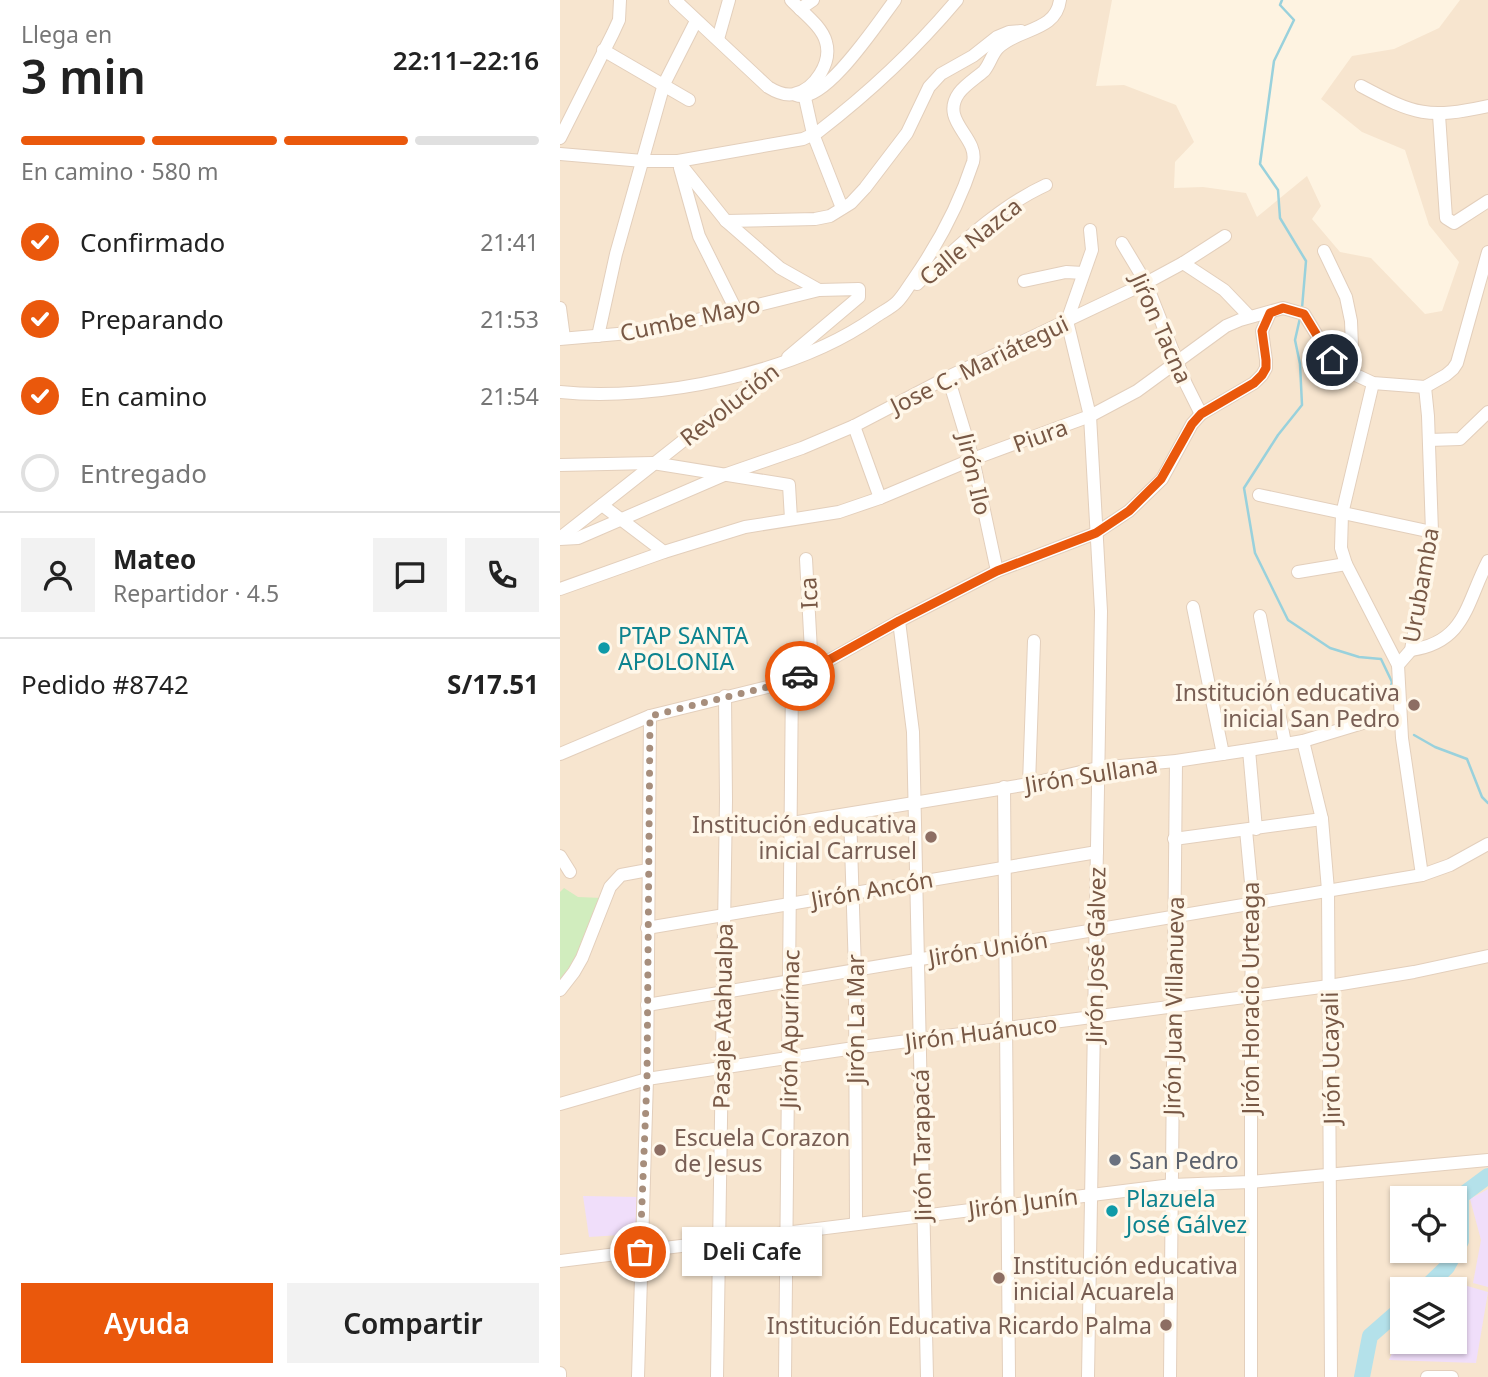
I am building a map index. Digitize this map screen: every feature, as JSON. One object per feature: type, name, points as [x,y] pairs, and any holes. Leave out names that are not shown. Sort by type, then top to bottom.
[{"type":"street","points":[[560,138],[619,20],[620,0]]},
{"type":"street","points":[[675,0],[768,88],[800,96],[816,92],[846,64],[895,0]]},
{"type":"street","points":[[718,39],[729,0]]},
{"type":"street","points":[[800,96],[819,75],[827,54],[827,44],[823,36],[795,5],[813,0]]},
{"type":"street","points":[[560,154],[643,161],[678,160],[781,144],[813,134],[898,66],[957,0]]},
{"type":"street","points":[[560,392],[616,395],[684,386],[777,366],[831,344],[860,328],[898,301],[945,230],[973,162],[973,146],[962,134],[954,117],[954,105],[959,93],[986,69],[999,47],[1051,20],[1058,11],[1059,0]]},
{"type":"street","points":[[598,336],[616,254],[664,84],[696,21]]},
{"type":"street","points":[[726,221],[815,219],[830,216],[859,196],[890,157],[913,123],[929,87],[941,74],[974,56],[997,37],[1016,30],[1028,31]]},
{"type":"street","points":[[603,50],[690,100]]},
{"type":"street","points":[[1361,86],[1398,106],[1423,113],[1439,115],[1488,106]]},
{"type":"street","points":[[800,96],[842,208]]},
{"type":"street","points":[[1439,115],[1446,218],[1454,223],[1488,201]]},
{"type":"street","points":[[678,160],[726,221],[780,268],[819,290]]},
{"type":"street","points":[[678,160],[699,236],[736,310]]},
{"type":"street","name":"Calle Nazca","points":[[898,301],[975,230],[1046,185]]},
{"type":"street","points":[[1068,321],[1092,250],[1090,230]]},
{"type":"street","name":"Jose C. Mariátegui","points":[[560,538],[578,538],[724,475],[802,448],[854,426],[948,377],[1146,283],[1225,236]]},
{"type":"street","name":"Jiŕon Tacna","points":[[1122,243],[1146,283],[1177,363],[1201,414]]},
{"type":"street","points":[[1324,251],[1346,297],[1352,332],[1353,373],[1373,383],[1425,387],[1446,375],[1457,362],[1488,253]]},
{"type":"street","points":[[1183,263],[1224,290],[1249,316]]},
{"type":"street","points":[[1024,281],[1066,272],[1083,273]]},
{"type":"street","name":"Cumbe Mayo","points":[[562,338],[652,331],[819,290],[853,288]]},
{"type":"street","name":"Revolución","points":[[560,538],[777,366],[859,297],[859,289],[853,288]]},
{"type":"street","points":[[560,308],[562,338]]},
{"type":"street","name":"Piura","points":[[791,519],[839,512],[880,498],[973,459],[1090,416],[1138,391],[1226,326],[1249,316],[1283,308],[1301,312],[1332,360],[1353,373]]},
{"type":"street","points":[[560,754],[650,716],[792,681],[899,621],[997,571],[1096,533],[1129,511],[1161,479],[1192,424],[1201,414],[1254,383],[1262,375],[1266,360],[1262,331],[1270,313]]},
{"type":"street","name":"Jirón José Gálvez","points":[[1068,321],[1090,416],[1101,611],[1088,1377]]},
{"type":"street","name":"Jirón Ilo","points":[[948,377],[973,459],[997,571]]},
{"type":"street","points":[[1373,383],[1342,514],[1341,548],[1346,564],[1398,665]]},
{"type":"street","name":"Urubamba","points":[[1422,875],[1402,738],[1398,665],[1410,650],[1432,532],[1425,387]]},
{"type":"street","points":[[1429,440],[1460,439],[1488,412]]},
{"type":"street","points":[[854,426],[880,498]]},
{"type":"street","points":[[560,465],[653,463],[789,485],[791,519],[745,527],[560,589]]},
{"type":"street","points":[[1259,495],[1432,532]]},
{"type":"street","points":[[602,505],[664,552]]},
{"type":"street","name":"Ica","points":[[806,559],[812,670]]},
{"type":"street","points":[[1410,650],[1436,643],[1461,624],[1488,561]]},
{"type":"street","points":[[1298,572],[1346,564]]},
{"type":"street","points":[[1193,607],[1223,754]]},
{"type":"street","points":[[1260,617],[1285,743]]},
{"type":"street","name":"Jirón Tarapacá","points":[[899,621],[912,732],[927,1377]]},
{"type":"street","points":[[1029,784],[1034,641]]},
{"type":"street","name":"Jirón Apurímac","points":[[785,1377],[792,681]]},
{"type":"street","points":[[1399,688],[1388,720],[1402,738]]},
{"type":"street","name":"Pasaje Atahualpa","points":[[717,1377],[726,800],[725,696]]},
{"type":"street","points":[[638,1377],[647,1079],[650,716]]},
{"type":"street","name":"Jirón Sullana","points":[[792,823],[1029,784],[1098,768],[1176,761],[1303,741],[1366,722],[1388,720]]},
{"type":"street","name":"Jirón Ucayali","points":[[1303,741],[1322,818],[1328,890],[1331,1377]]},
{"type":"street","name":"Jirón Horacio Urteaga","points":[[1249,750],[1253,904],[1251,1377]]},
{"type":"street","name":"Jirón Juan Villanueva","points":[[1170,1377],[1176,761]]},
{"type":"street","points":[[1004,787],[1007,867],[1006,1206],[1009,1377]]},
{"type":"street","name":"Jirón La Mar","points":[[850,814],[854,893],[856,1224]]},
{"type":"street","points":[[1174,839],[1322,818]]},
{"type":"street","name":"Jirón Unión","points":[[647,1005],[1422,875],[1450,865],[1488,844]]},
{"type":"street","name":"Jirón Ancón","points":[[647,928],[1097,852]]},
{"type":"street","points":[[560,856],[570,872]]},
{"type":"street","points":[[560,990],[575,972],[582,958],[610,887],[621,875],[648,870]]},
{"type":"street","name":"Jirón Huánuco","points":[[560,1104],[647,1079],[722,1067],[1329,986],[1488,957]]},
{"type":"street","name":"Jirón Junín","points":[[560,1261],[1172,1185],[1250,1182],[1488,1160]]},
{"type":"street","points":[[1427,1377],[1452,1377]]},
{"type":"shaded area","points":[[560,0],[1112,0],[1096,86],[1124,85],[1176,105],[1194,142],[1175,162],[1174,188],[1203,187],[1246,193],[1257,217],[1307,176],[1321,206],[1312,219],[1340,252],[1371,258],[1425,314],[1442,311],[1459,262],[1429,225],[1405,150],[1362,132],[1321,99],[1352,56],[1394,49],[1439,28],[1460,0],[1488,0],[1488,1377],[560,1377]]},
{"type":"shaded area","points":[[1488,1189],[1488,1287],[1473,1283],[1481,1240],[1470,1199]]},
{"type":"shaded area","points":[[583,1196],[638,1197],[636,1234],[589,1237]]},
{"type":"shaded area","points":[[1467,1286],[1488,1292],[1476,1363],[1389,1360],[1392,1354],[1467,1354]]},
{"type":"green space","points":[[564,888],[578,897],[602,898],[571,969],[560,983],[560,892]]},
{"type":"waterway","points":[[1282,0],[1280,5],[1294,20],[1274,61],[1260,164],[1278,190],[1280,218],[1306,261],[1302,308]]},
{"type":"waterway","points":[[1300,318],[1295,340],[1300,364],[1302,405],[1278,435],[1244,488],[1255,553],[1288,620],[1330,648],[1359,657],[1381,659],[1392,682],[1389,696]]},
{"type":"waterway","points":[[1414,735],[1435,747],[1467,759],[1482,797],[1488,803]]},
{"type":"waterway","points":[[1437,1277],[1447,1267],[1461,1241],[1461,1196],[1488,1176]]},
{"type":"waterway","points":[[1362,1377],[1370,1336],[1390,1318]]},
{"type":"way so far","points":[[640,1252],[647,1079],[650,716],[792,681],[800,676]]},
{"type":"place","name":"PTAP SANTA APOLONIA","points":[[604,648]]},
{"type":"place","name":"Institución educativa inicial San Pedro","points":[[1414,705]]},
{"type":"place","name":"Institución educativa inicial Carrusel","points":[[931,837]]},
{"type":"place","name":"Escuela Corazon de Jesus","points":[[660,1150]]},
{"type":"place","name":"San Pedro","points":[[1115,1160]]},
{"type":"place","name":"Plazuela José Gálvez","points":[[1112,1211]]},
{"type":"place","name":"Deli Cafe","points":[[640,1252]]},
{"type":"place","name":"Institución educativa inicial Acuarela","points":[[999,1278]]},
{"type":"place","name":"Institución Educativa Ricardo Palma","points":[[1166,1325]]},
{"type":"route","points":[[800,676],[997,571],[1096,533],[1129,511],[1161,479],[1192,424],[1201,414],[1254,383],[1262,375],[1266,368],[1262,331],[1270,313],[1283,308],[1304,314],[1332,360]]}]
